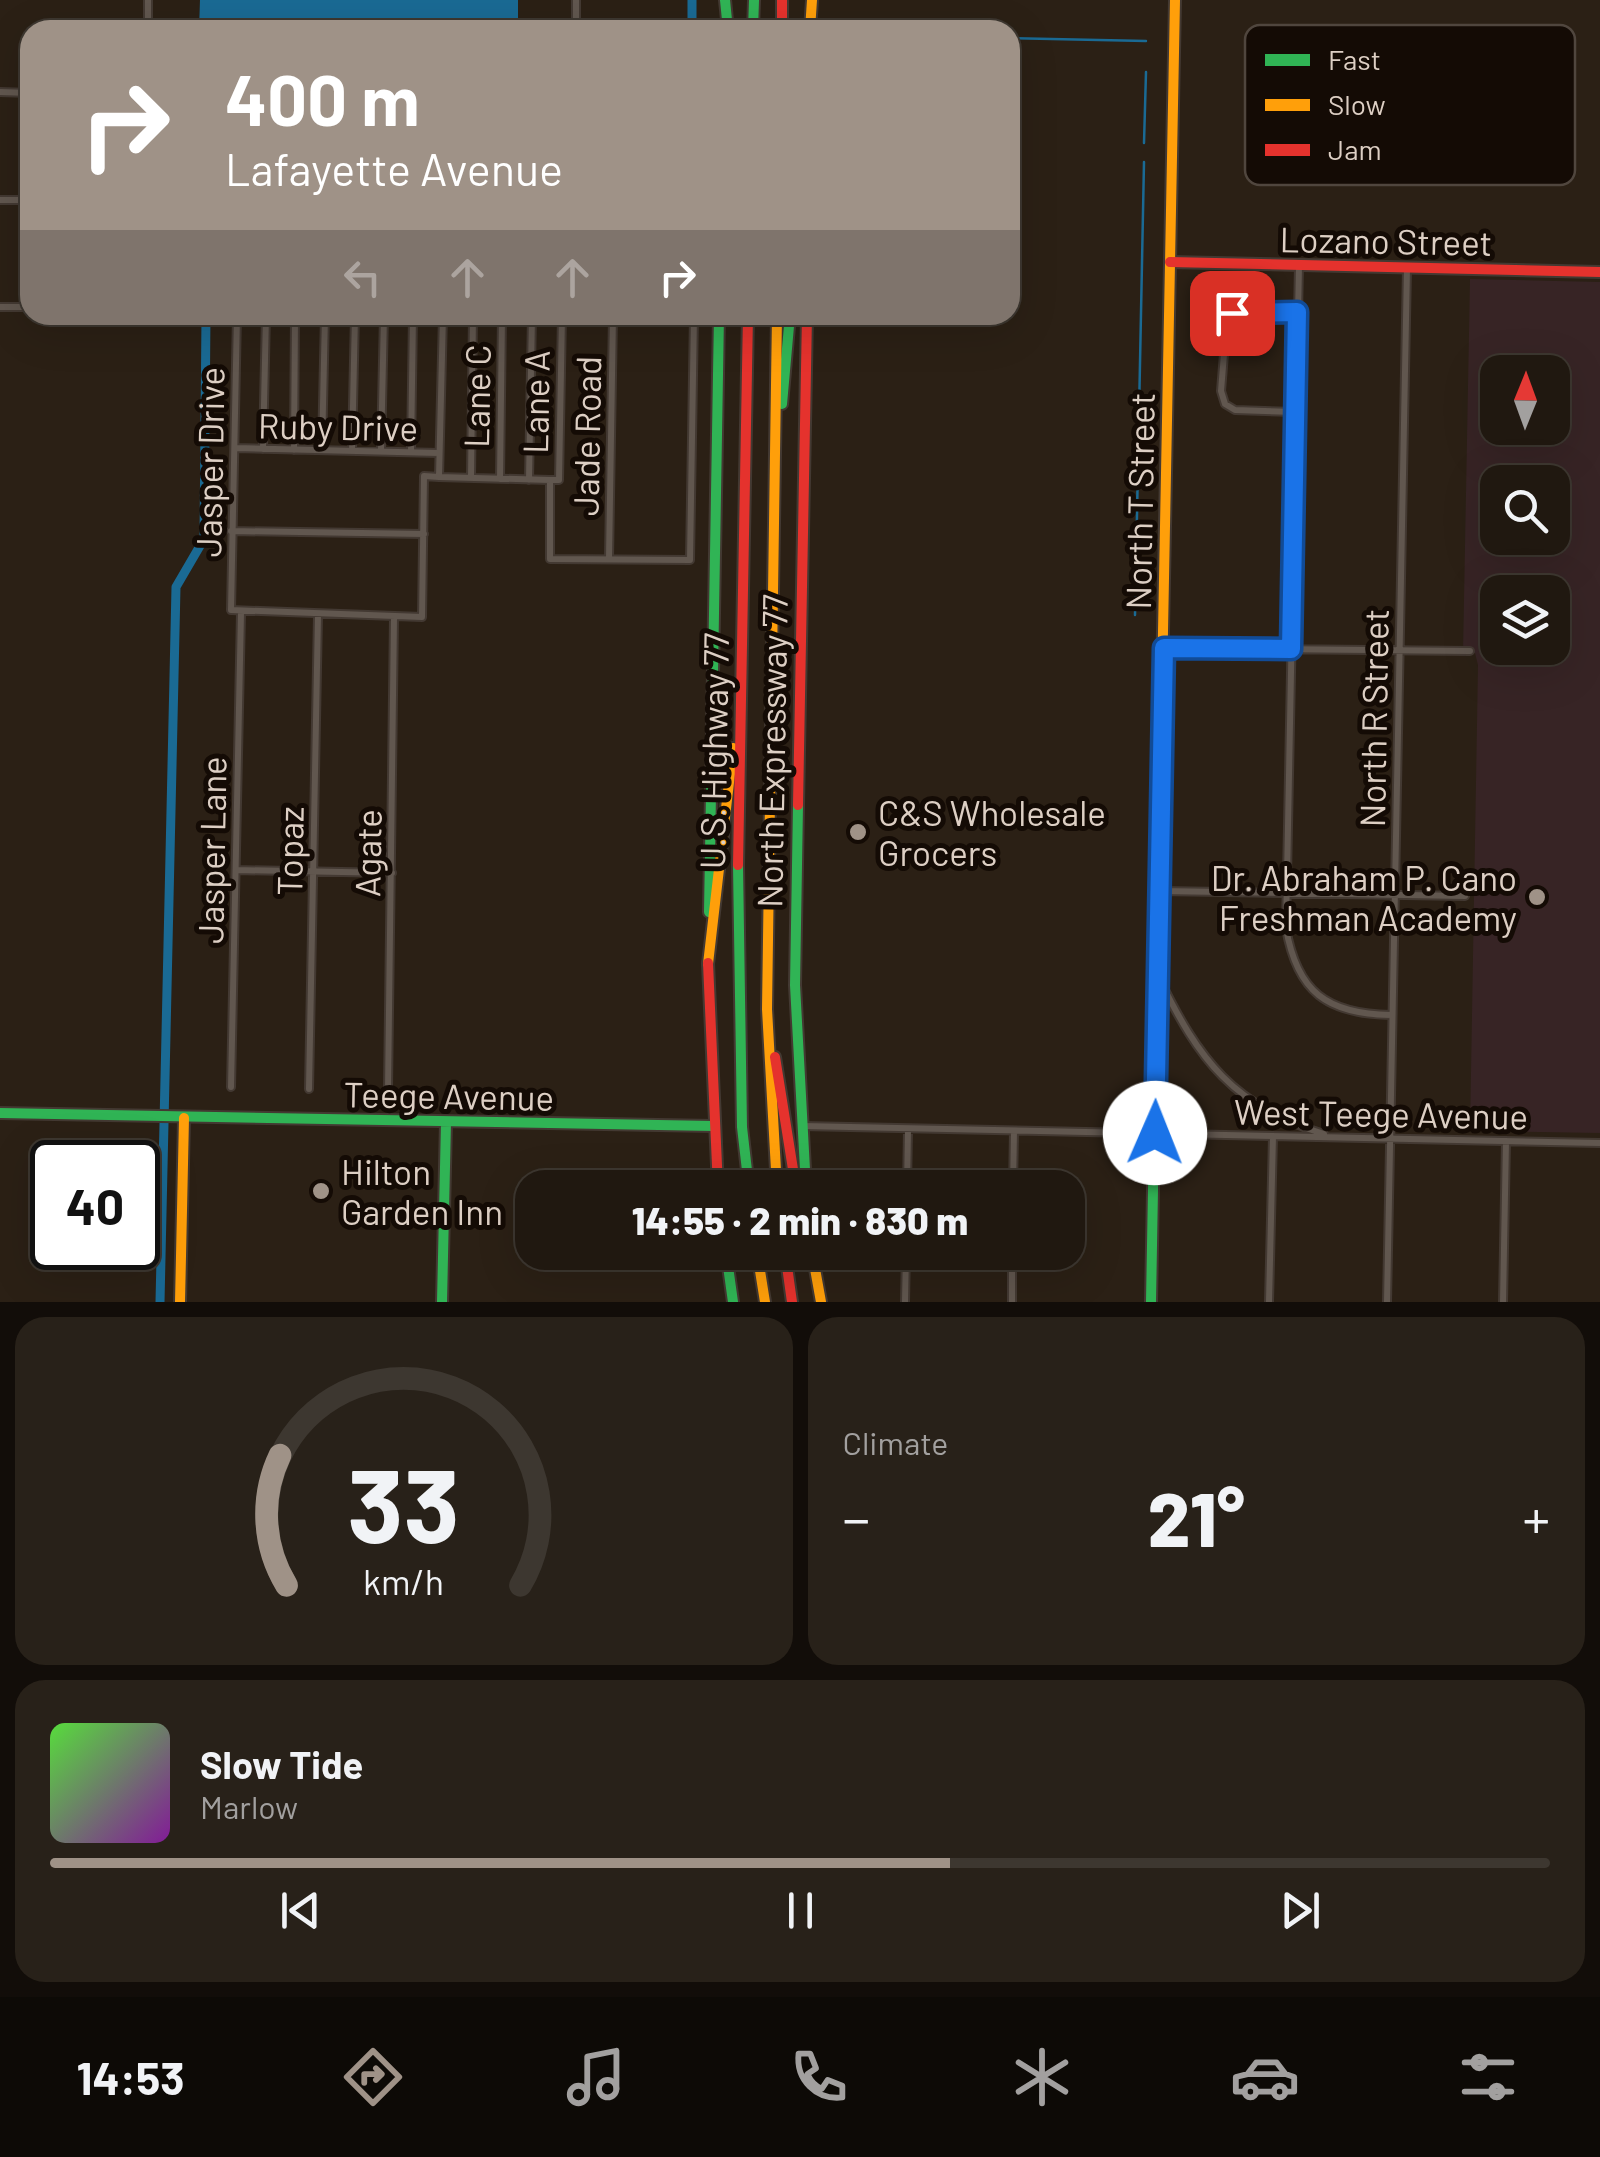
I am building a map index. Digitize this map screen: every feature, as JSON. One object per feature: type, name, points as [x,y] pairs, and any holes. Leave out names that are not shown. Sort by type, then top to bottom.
[{"type":"main road","name":"North T Street","points":[[1151,1302],[1175,0]]},
{"type":"main road","name":"Lozano Street","points":[[1170,262],[1600,272]]},
{"type":"main road","name":"North Expressway 77","points":[[717,1170],[708,964],[719,325]]},
{"type":"main road","name":"U.S. Highway 77","points":[[747,1170],[737,980],[748,325]]},
{"type":"main road","name":"U.S. Highway 77","points":[[776,325],[767,1009],[776,1170]]},
{"type":"main road","points":[[773,511],[789,325]]},
{"type":"main road","name":"North Expressway 77","points":[[805,1170],[795,972],[806,325]]},
{"type":"main road","points":[[708,964],[732,754],[743,601]]},
{"type":"main road","points":[[767,1009],[793,1170]]},
{"type":"main road","name":"Teege Avenue","points":[[0,1113],[713,1126]]},
{"type":"main road","points":[[180,1118],[180,1302]]},
{"type":"main road","points":[[442,1302],[446,1122]]},
{"type":"main road","points":[[728,1270],[732,1302]]},
{"type":"main road","points":[[760,1270],[765,1302]]},
{"type":"main road","points":[[788,1270],[792,1302]]},
{"type":"main road","points":[[815,1270],[821,1302]]},
{"type":"street","points":[[1299,266],[1287,893],[1290,952],[1309,988],[1342,1008],[1391,1015]]},
{"type":"street","name":"North R Street","points":[[1387,1302],[1407,268]]},
{"type":"street","points":[[1295,412],[1235,410],[1225,404],[1221,391],[1227,317],[1238,311],[1297,312]]},
{"type":"street","name":"Jasper Drive","points":[[237,325],[231,610],[241,613]]},
{"type":"street","points":[[263,449],[266,325]]},
{"type":"street","points":[[294,450],[295,325]]},
{"type":"street","points":[[322,450],[325,325]]},
{"type":"street","points":[[352,451],[355,325]]},
{"type":"street","points":[[381,452],[384,325]]},
{"type":"street","points":[[411,452],[413,325]]},
{"type":"street","points":[[241,613],[422,617],[424,476],[439,477],[443,325]]},
{"type":"street","points":[[471,478],[473,325]]},
{"type":"street","name":"Lane C","points":[[500,479],[502,325]]},
{"type":"street","points":[[529,480],[532,325]]},
{"type":"street","name":"Lane A","points":[[550,480],[559,480],[562,325]]},
{"type":"street","name":"Jade Road","points":[[609,559],[614,325]]},
{"type":"street","points":[[550,480],[550,559],[690,560],[694,325]]},
{"type":"street","name":"Ruby Drive","points":[[235,448],[439,453]]},
{"type":"street","name":"Ruby Drive","points":[[439,477],[550,480]]},
{"type":"street","points":[[231,531],[424,534]]},
{"type":"street","name":"Jasper Lane","points":[[231,1087],[241,613]]},
{"type":"street","name":"Topaz","points":[[309,1089],[318,615]]},
{"type":"street","name":"Agate","points":[[388,1090],[394,617]]},
{"type":"street","points":[[1164,648],[1470,651]]},
{"type":"street","points":[[236,870],[392,873]]},
{"type":"street","points":[[1159,890],[1465,896]]},
{"type":"street","points":[[1158,974],[1186,1032],[1229,1085],[1266,1112],[1335,1138]]},
{"type":"street","name":"West Teege Avenue","points":[[802,1126],[1600,1143]]},
{"type":"street","points":[[907,1170],[908,1128]]},
{"type":"street","points":[[1013,1170],[1014,1131]]},
{"type":"street","points":[[1269,1302],[1272,1136]]},
{"type":"street","points":[[1504,1302],[1506,1141]]},
{"type":"street","points":[[905,1302],[906,1270]]},
{"type":"street","points":[[1012,1270],[1012,1302]]},
{"type":"shaded area","name":"Dr. Abraham P. Cano Freshman Academy","points":[[1470,279],[1600,282],[1600,1133],[1470,1131],[1478,665],[1475,653],[1463,653]]},
{"type":"water","points":[[200,0],[518,0],[518,20],[199,20]]},
{"type":"waterway","points":[[692,0],[692,20]]},
{"type":"waterway","points":[[1020,38],[1146,41]]},
{"type":"waterway","points":[[1144,143],[1146,72]]},
{"type":"waterway","points":[[1135,615],[1144,162]]},
{"type":"waterway","points":[[160,1302],[176,587],[204,539],[206,325]]},
{"type":"traffic: fast","points":[[725,0],[727,20]]},
{"type":"traffic: fast","points":[[753,20],[754,0]]},
{"type":"traffic: fast","points":[[709,912],[719,325]]},
{"type":"traffic: fast","points":[[782,404],[789,325]]},
{"type":"traffic: fast","points":[[1151,1302],[1162,684]]},
{"type":"traffic: fast","points":[[798,805],[795,985],[805,1170]]},
{"type":"traffic: fast","points":[[738,865],[742,1127],[747,1170]]},
{"type":"traffic: fast","points":[[0,1113],[713,1126]]},
{"type":"traffic: fast","points":[[442,1302],[446,1122]]},
{"type":"traffic: fast","points":[[729,1270],[733,1302]]},
{"type":"traffic: slow","points":[[811,20],[812,0]]},
{"type":"traffic: slow","points":[[1162,684],[1175,0]]},
{"type":"traffic: slow","points":[[776,1170],[767,1009],[777,325]]},
{"type":"traffic: slow","points":[[708,964],[733,748]]},
{"type":"traffic: slow","points":[[180,1302],[184,1118]]},
{"type":"traffic: slow","points":[[760,1270],[765,1302]]},
{"type":"traffic: slow","points":[[815,1270],[821,1302]]},
{"type":"traffic: jam","points":[[782,0],[782,20]]},
{"type":"traffic: jam","points":[[1170,262],[1600,272]]},
{"type":"traffic: jam","points":[[738,865],[748,325]]},
{"type":"traffic: jam","points":[[798,805],[807,325]]},
{"type":"traffic: jam","points":[[708,963],[717,1170]]},
{"type":"traffic: jam","points":[[775,1057],[793,1170]]},
{"type":"traffic: jam","points":[[788,1270],[792,1302]]},
{"type":"place","name":"C&S Wholesale Grocers","points":[[858,832]]},
{"type":"place","name":"Dr. Abraham P. Cano Freshman Academy","points":[[1537,897]]},
{"type":"place","name":"Hilton Garden Inn","points":[[321,1191]]},
{"type":"route","points":[[1155,1133],[1164,648],[1291,649],[1297,312],[1232,313]]}]
